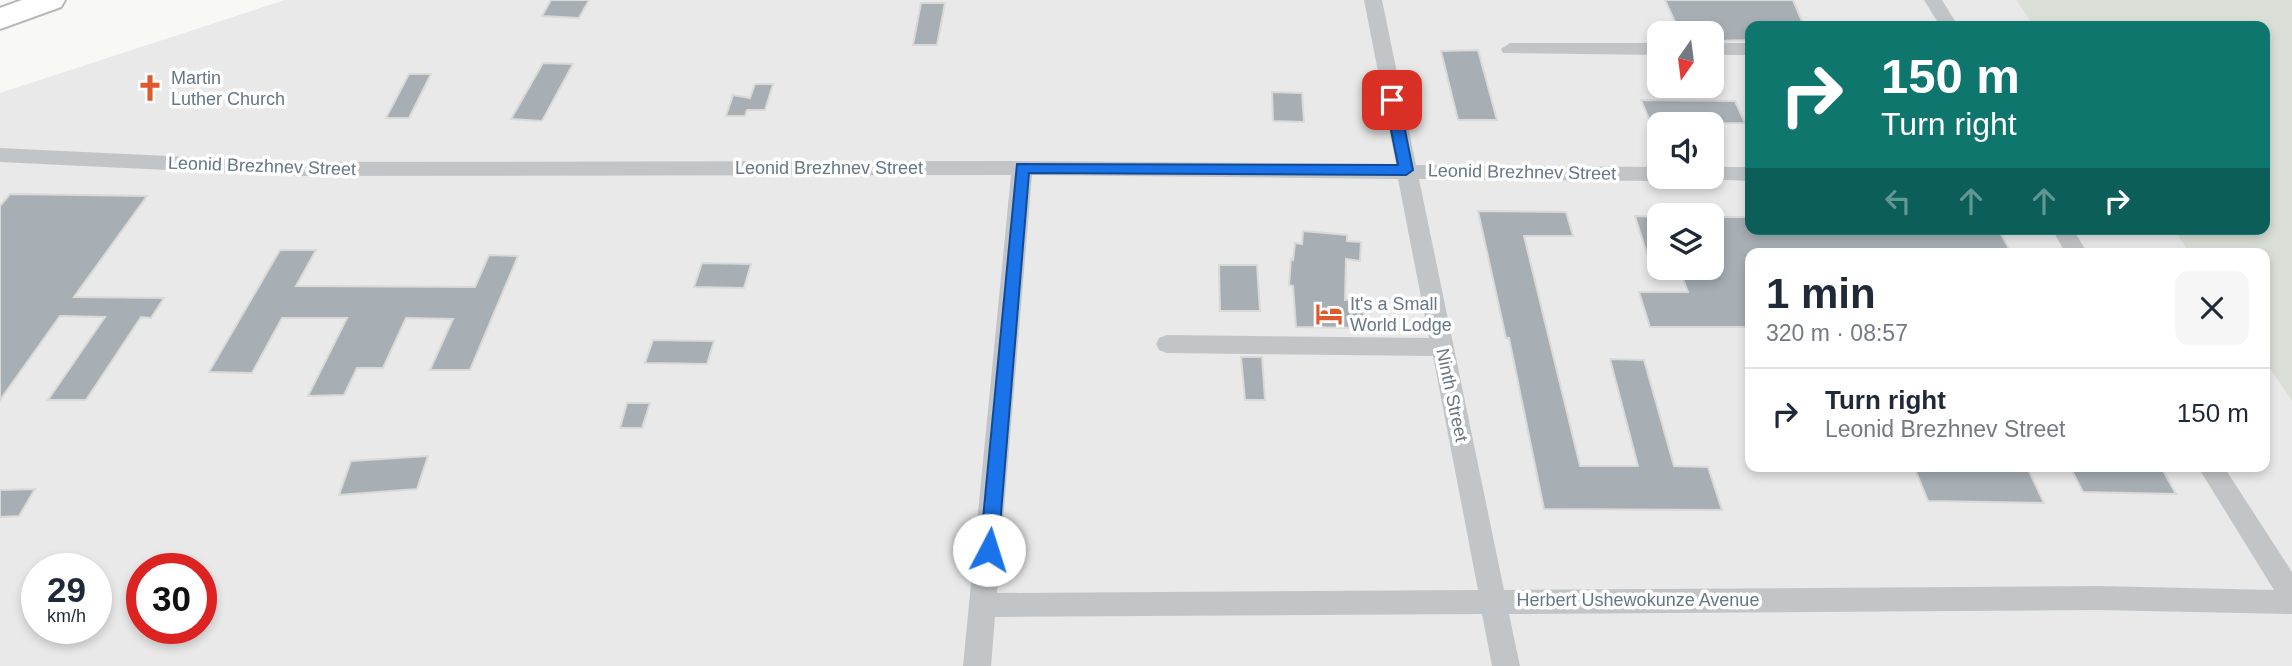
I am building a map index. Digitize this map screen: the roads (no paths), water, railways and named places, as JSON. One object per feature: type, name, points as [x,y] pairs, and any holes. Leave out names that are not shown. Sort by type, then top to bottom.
[{"type":"highway","points":[[0,19],[47,2]]},
{"type":"street","name":"Ninth Street","points":[[1373,0],[1506,666]]},
{"type":"street","points":[[1933,0],[1946,21]]},
{"type":"street","points":[[1510,49],[1647,49]]},
{"type":"street","points":[[1724,49],[1745,49]]},
{"type":"street","name":"Leonid Brezhnev Street","points":[[0,155],[290,169],[1022,168],[1647,174]]},
{"type":"street","points":[[977,666],[1022,168]]},
{"type":"street","points":[[1724,174],[1745,174]]},
{"type":"street","points":[[1167,344],[1442,347]]},
{"type":"street","points":[[2213,472],[2292,595]]},
{"type":"street","name":"Herbert Ushewokunze Avenue","points":[[984,605],[2098,598],[2292,602]]},
{"type":"place","name":"Martin Luther Church","points":[[150,88]]},
{"type":"place","name":"It's a Small World Lodge","points":[[1329,314]]}]
